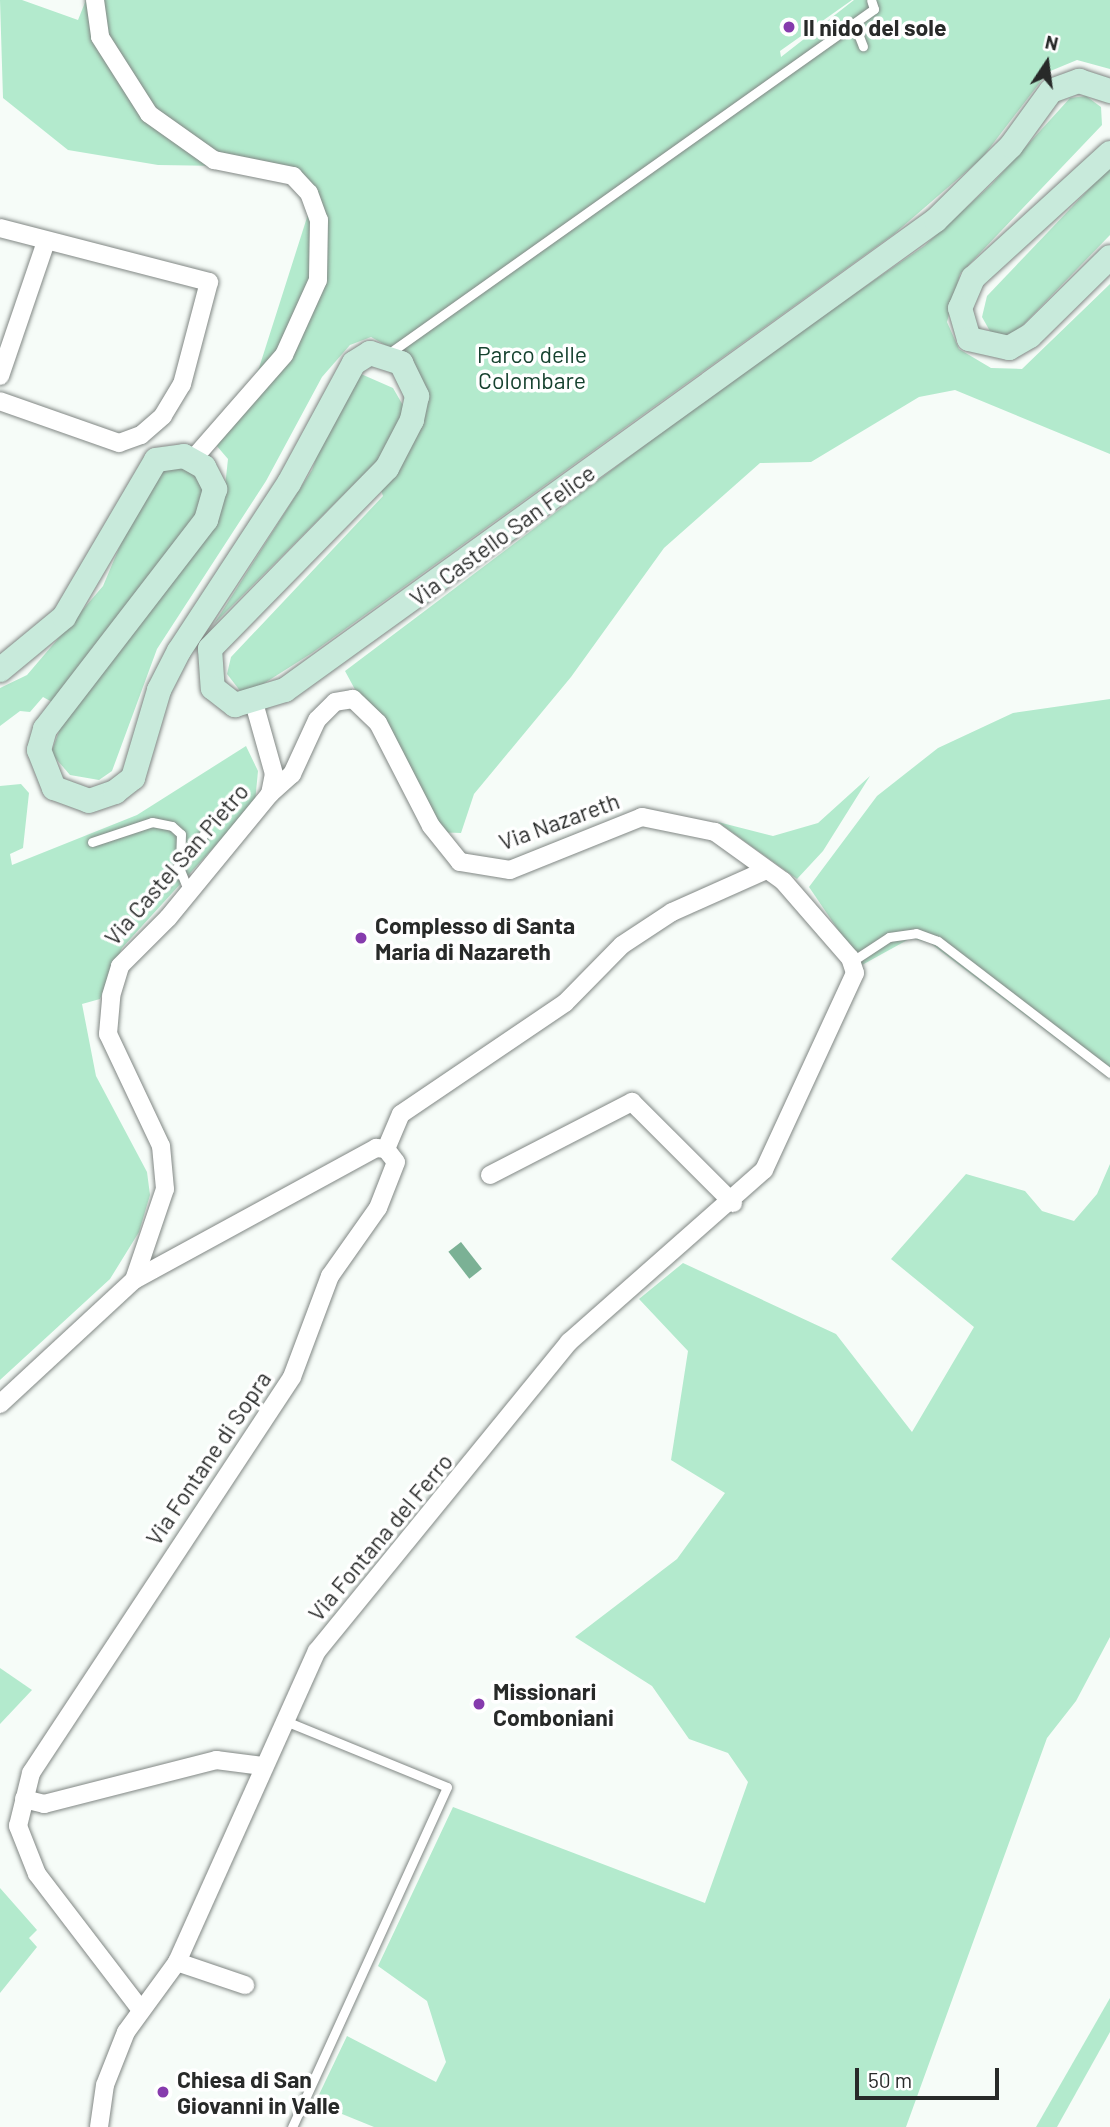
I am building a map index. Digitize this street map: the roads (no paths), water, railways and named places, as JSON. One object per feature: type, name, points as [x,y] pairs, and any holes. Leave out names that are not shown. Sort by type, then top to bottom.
[{"type":"street","points":[[95,0],[100,37],[149,114],[214,160],[293,176],[309,193],[319,220],[318,280],[284,355],[193,460]]},
{"type":"street","name":"Via Castello San Felice","points":[[254,703],[294,684],[936,220],[1011,146],[1051,91],[1079,81],[1110,91]]},
{"type":"street","points":[[1110,153],[973,278],[960,308],[969,340],[1009,348],[1030,336],[1110,257]]},
{"type":"street","points":[[0,228],[209,282],[182,384],[163,416],[119,443],[0,401]]},
{"type":"street","points":[[0,376],[46,242]]},
{"type":"street","points":[[0,670],[64,617],[156,460],[193,460],[211,477],[216,503],[45,729],[39,750],[44,772],[54,788],[72,797],[89,801],[133,778],[159,690],[179,651],[289,483],[338,384],[370,353],[388,354],[412,378],[417,396],[387,468],[210,649],[213,688],[235,705],[254,703]]},
{"type":"street","name":"Via Nazareth","points":[[270,794],[292,774],[317,720],[335,702],[353,699],[378,723],[449,851],[481,870],[510,870],[642,817],[715,832],[764,871]]},
{"type":"street","name":"Via Castel San Pietro","points":[[0,1404],[134,1280],[164,1189],[163,1167],[161,1146],[108,1034],[111,996],[120,966],[189,892],[270,794],[274,774],[254,703]]},
{"type":"street","points":[[764,871],[783,881],[851,962]]},
{"type":"street","name":"Via Fontane di Sopra","points":[[24,1799],[31,1773],[292,1377],[330,1276],[378,1208],[396,1162],[386,1149],[401,1114],[565,1003],[622,945],[672,912],[764,871]]},
{"type":"street","name":"Via Fontana del Ferro","points":[[99,2127],[110,2068],[141,2010],[173,1969],[283,1720],[317,1651],[569,1342],[733,1203],[764,1170],[795,1113],[851,989],[851,962]]},
{"type":"street","points":[[490,1175],[632,1102],[733,1203]]},
{"type":"street","points":[[134,1280],[376,1148],[386,1149]]},
{"type":"street","points":[[141,2010],[37,1874],[18,1826],[24,1799],[44,1804],[216,1760],[263,1766]]},
{"type":"street","points":[[173,1969],[245,1985]]},
{"type":"lane","points":[[388,354],[874,9],[871,0]]},
{"type":"lane","points":[[854,23],[863,46]]},
{"type":"lane","points":[[92,842],[152,822],[172,826],[181,834],[180,870],[189,892]]},
{"type":"lane","points":[[163,885],[180,870],[204,834]]},
{"type":"lane","points":[[851,962],[889,937],[916,933],[938,941],[1110,1073]]},
{"type":"lane","points":[[283,1720],[447,1787],[292,2127]]},
{"type":"place","name":"Il nido del sole","points":[[789,27]]},
{"type":"place","name":"Complesso di Santa Maria di Nazareth","points":[[361,938]]},
{"type":"place","name":"Missionari Comboniani","points":[[479,1704]]},
{"type":"place","name":"Chiesa di San Giovanni in Valle","points":[[163,2092]]},
{"type":"park label","name":"Parco delle Colombare","points":[[532,367]]}]
